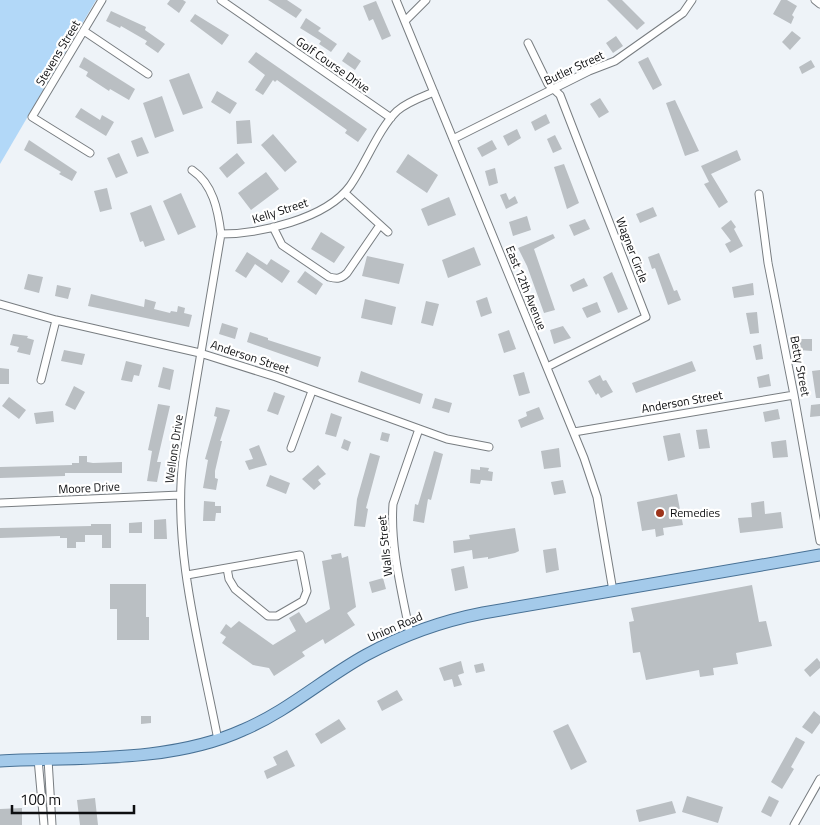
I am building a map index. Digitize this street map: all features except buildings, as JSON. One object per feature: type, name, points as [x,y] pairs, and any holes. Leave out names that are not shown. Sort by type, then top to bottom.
[{"type":"main road","name":"Union Road","points":[[0,761],[157,752],[218,740],[261,722],[297,701],[365,655],[410,634],[468,616],[820,556]]},
{"type":"street","name":"Stevens Street","points":[[90,153],[32,117],[102,0]]},
{"type":"street","name":"Golf Course Drive","points":[[221,0],[391,118]]},
{"type":"street","name":"East 12th Avenue","points":[[396,0],[574,432],[597,497],[613,591]]},
{"type":"street","points":[[405,21],[426,0]]},
{"type":"street","name":"Butler Street","points":[[453,139],[626,55],[683,13],[692,0]]},
{"type":"street","points":[[815,0],[820,4]]},
{"type":"street","points":[[84,31],[148,74]]},
{"type":"street","points":[[528,43],[548,84],[554,90]]},
{"type":"street","name":"Wagner Circle","points":[[547,367],[646,317],[560,95],[554,90]]},
{"type":"street","points":[[391,118],[403,106],[434,92]]},
{"type":"street","name":"Kelly Street","points":[[220,234],[244,234],[273,227],[325,207],[345,192],[391,118]]},
{"type":"street","name":"Wellons Drive","points":[[192,170],[200,176],[212,196],[218,213],[220,234],[183,459],[180,495],[187,574],[218,740]]},
{"type":"street","points":[[345,192],[388,232]]},
{"type":"street","name":"Betty Street","points":[[759,194],[768,263],[820,541]]},
{"type":"street","points":[[273,227],[282,244],[329,277],[336,279],[342,278],[347,273],[380,225]]},
{"type":"street","name":"Anderson Street","points":[[0,304],[56,320],[200,353],[464,444],[488,448]]},
{"type":"street","points":[[41,380],[56,320]]},
{"type":"street","points":[[291,448],[312,391]]},
{"type":"street","name":"Anderson Street","points":[[574,432],[794,394]]},
{"type":"street","name":"Walls Street","points":[[410,634],[394,544],[392,517],[393,504],[419,429]]},
{"type":"street","name":"Moore Drive","points":[[0,503],[180,495]]},
{"type":"street","points":[[187,574],[300,555],[306,591],[303,601],[277,616],[268,616],[235,589],[229,579],[227,568]]},
{"type":"street","points":[[43,759],[44,825]]},
{"type":"street","points":[[43,759],[52,825]]},
{"type":"street","points":[[794,825],[820,779]]},
{"type":"shaded area","points":[[0,0],[96,0],[0,164]]},
{"type":"place","name":"Remedies","points":[[660,513]]}]
